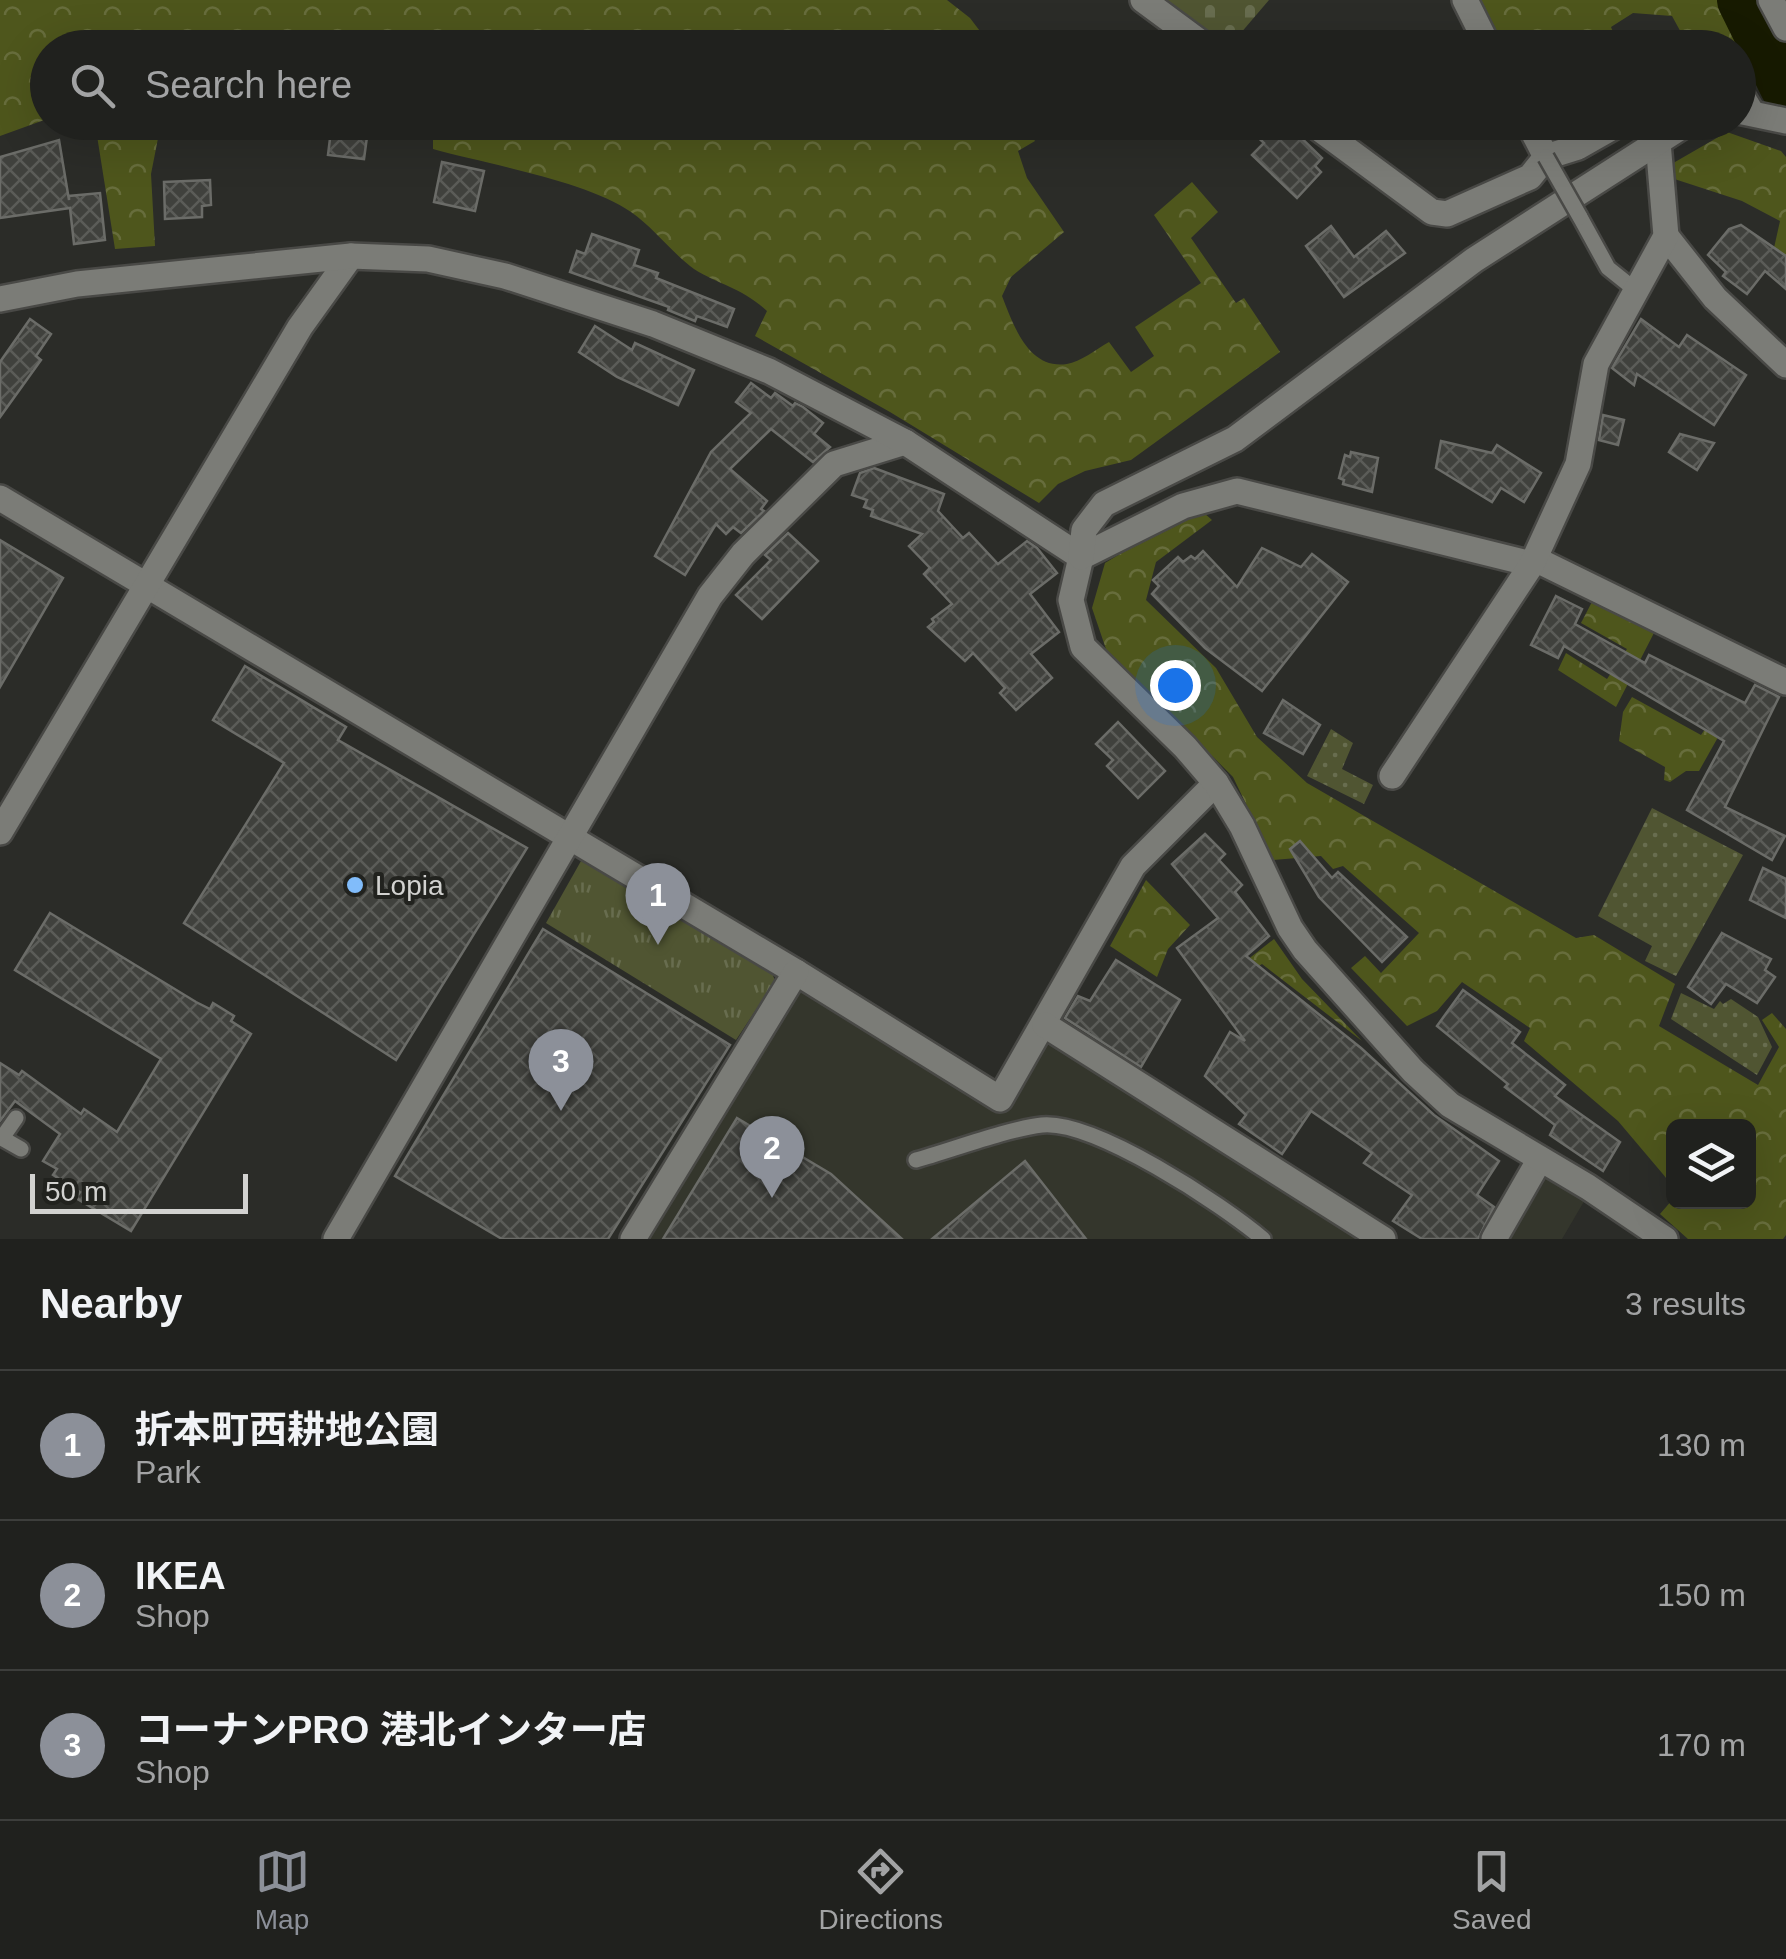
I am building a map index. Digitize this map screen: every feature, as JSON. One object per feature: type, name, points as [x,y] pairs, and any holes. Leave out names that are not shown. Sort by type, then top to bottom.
[{"type":"street","points":[[1143,0],[1184,30]]},
{"type":"street","points":[[1465,0],[1480,30]]},
{"type":"street","points":[[1770,0],[1786,28]]},
{"type":"street","points":[[1334,140],[1432,212],[1447,214],[1530,177],[1546,158],[1590,140]]},
{"type":"street","points":[[1537,140],[1546,158]]},
{"type":"street","points":[[1661,140],[1474,260],[1235,439],[1104,504],[1084,530],[1070,600],[1083,647],[1216,783],[1305,950],[1413,1071],[1450,1105],[1665,1239]]},
{"type":"street","points":[[1392,776],[1532,564],[1578,464],[1596,364],[1666,236],[1658,142]]},
{"type":"street","points":[[1666,236],[1715,298],[1786,366]]},
{"type":"street","points":[[0,299],[77,284],[350,256],[428,259],[505,276],[654,324],[769,371],[905,442],[1081,557]]},
{"type":"street","points":[[0,832],[300,327],[350,256]]},
{"type":"street","points":[[336,1239],[710,596],[742,554],[834,464],[905,442]]},
{"type":"street","points":[[1081,557],[1182,506],[1236,491],[1532,564],[1541,562],[1786,682]]},
{"type":"street","points":[[0,498],[796,972],[1000,1099],[1132,866],[1216,783]]},
{"type":"street","points":[[633,1239],[796,972]]},
{"type":"street","points":[[1045,1024],[1383,1239]]},
{"type":"street","points":[[1494,1239],[1540,1160]]},
{"type":"lane","points":[[1546,158],[1608,268],[1638,292]]},
{"type":"lane","points":[[16,1118],[1,1137],[20,1149]]},
{"type":"lane","points":[[916,1160],[1041,1126],[1070,1126],[1168,1172],[1264,1239]]},
{"type":"shaded area","points":[[800,986],[1001,1107],[1037,1049],[1054,1043],[1365,1239],[647,1239]]},
{"type":"shaded area","points":[[1549,1174],[1586,1198],[1562,1239],[1509,1239]]},
{"type":"green space","points":[[0,0],[947,0],[979,30],[30,30],[30,125],[0,136]]},
{"type":"green space","points":[[1155,0],[1269,0],[1243,30],[1194,30]]},
{"type":"green space","points":[[1481,0],[1736,0],[1750,30],[1680,30],[1672,16],[1633,13],[1611,27],[1612,30],[1496,30]]},
{"type":"green space","points":[[98,140],[158,140],[151,174],[155,246],[115,249]]},
{"type":"green space","points":[[433,140],[1034,140],[1018,151],[1027,178],[1064,232],[1011,277],[1002,296],[1017,331],[1032,353],[1053,364],[1067,364],[1109,342],[1131,372],[1154,356],[1135,327],[1201,283],[1154,215],[1192,182],[1218,212],[1191,238],[1236,303],[1244,298],[1280,352],[1131,460],[1085,471],[1058,484],[1039,503],[755,336],[767,311],[694,269],[631,212],[563,182],[433,149]]},
{"type":"green space","points":[[1713,140],[1750,140],[1781,151],[1786,157],[1786,286],[1768,275],[1780,221],[1742,201],[1656,173]]},
{"type":"green space","points":[[1204,513],[1212,520],[1156,562],[1146,600],[1216,668],[1257,737],[1307,783],[1576,938],[1594,935],[1675,984],[1659,1026],[1758,1085],[1779,1047],[1762,1020],[1772,1013],[1786,1029],[1783,1239],[1688,1239],[1660,1214],[1666,1207],[1756,1209],[1756,1119],[1666,1119],[1666,1178],[1618,1121],[1524,1041],[1530,1028],[1462,982],[1437,1011],[1407,1026],[1351,968],[1365,956],[1381,973],[1419,933],[1343,866],[1333,869],[1321,856],[1273,860],[1233,777],[1106,649],[1092,608],[1105,563],[1158,531]]},
{"type":"green space","points":[[1594,598],[1656,629],[1616,707],[1558,670],[1566,653],[1607,679],[1627,649],[1581,623]]},
{"type":"green space","points":[[1632,697],[1701,735],[1713,717],[1726,723],[1699,771],[1686,771],[1670,782],[1664,780],[1665,767],[1619,741],[1623,712]]},
{"type":"green space","points":[[1331,729],[1353,743],[1342,769],[1373,785],[1364,804],[1307,776]]},
{"type":"green space","points":[[1652,808],[1743,855],[1676,976],[1645,961],[1652,946],[1598,916]]},
{"type":"green space","points":[[581,861],[596,861],[770,967],[775,981],[736,1040],[546,923]]},
{"type":"green space","points":[[1146,880],[1190,925],[1168,949],[1157,977],[1110,946]]},
{"type":"green space","points":[[1274,939],[1302,979],[1362,1041],[1262,964],[1249,972],[1242,964]]},
{"type":"green space","points":[[1681,993],[1714,1009],[1720,1001],[1723,1004],[1731,999],[1758,1017],[1772,1047],[1757,1075],[1671,1019]]},
{"type":"building","points":[[59,140],[69,200],[69,196],[100,193],[105,240],[74,244],[70,208],[0,218],[0,157]]},
{"type":"building","points":[[330,140],[367,140],[364,159],[328,155]]},
{"type":"building","points":[[1261,140],[1304,140],[1322,158],[1315,166],[1321,172],[1297,198],[1252,155],[1264,143]]},
{"type":"building","points":[[442,162],[484,171],[475,211],[434,202]]},
{"type":"building","points":[[210,180],[211,205],[202,206],[202,217],[165,219],[164,182]]},
{"type":"building","points":[[1741,225],[1786,256],[1786,289],[1765,271],[1747,294],[1723,276],[1726,272],[1708,255],[1729,229]]},
{"type":"building","points":[[1331,226],[1354,257],[1386,231],[1405,253],[1344,297],[1306,246]]},
{"type":"building","points":[[592,234],[639,250],[634,265],[658,273],[656,278],[734,309],[727,327],[697,316],[695,321],[668,310],[669,307],[570,272],[577,251],[585,254]]},
{"type":"building","points":[[30,319],[51,334],[36,356],[41,360],[0,417],[0,362]]},
{"type":"building","points":[[1641,319],[1679,347],[1687,335],[1746,375],[1714,425],[1637,374],[1634,385],[1612,368]]},
{"type":"building","points":[[595,326],[632,350],[635,343],[694,370],[678,405],[617,377],[579,352]]},
{"type":"building","points":[[751,383],[771,398],[775,393],[793,406],[795,403],[803,407],[823,423],[814,434],[830,447],[813,462],[771,429],[730,469],[767,501],[761,509],[764,511],[741,533],[733,527],[726,534],[716,524],[685,575],[655,556],[711,452],[751,413],[736,402]]},
{"type":"building","points":[[1603,415],[1624,420],[1618,445],[1599,440]]},
{"type":"building","points":[[1680,434],[1714,443],[1697,470],[1669,452]]},
{"type":"building","points":[[1441,441],[1492,453],[1497,445],[1541,473],[1524,502],[1501,488],[1492,502],[1436,468]]},
{"type":"building","points":[[1351,452],[1378,458],[1372,492],[1343,484],[1344,480],[1339,478],[1345,455],[1350,457]]},
{"type":"building","points":[[874,468],[944,494],[938,511],[963,538],[969,533],[998,564],[1027,541],[1057,573],[1030,594],[1059,632],[1031,654],[1052,678],[1016,710],[1000,693],[1005,688],[973,653],[965,661],[928,627],[934,622],[932,619],[952,604],[924,574],[930,568],[909,546],[922,534],[871,516],[873,510],[864,507],[867,500],[852,495],[860,473]]},
{"type":"building","points":[[788,533],[818,561],[762,619],[736,595],[771,560],[765,555]]},
{"type":"building","points":[[0,540],[63,578],[0,687]]},
{"type":"building","points":[[1262,548],[1301,567],[1312,554],[1348,582],[1262,691],[1205,648],[1152,594],[1159,586],[1153,580],[1178,557],[1183,562],[1191,556],[1195,559],[1203,551],[1237,587]]},
{"type":"building","points":[[1556,596],[1582,609],[1575,624],[1645,663],[1649,655],[1745,703],[1755,685],[1779,697],[1725,807],[1785,836],[1772,860],[1687,810],[1724,741],[1564,646],[1558,658],[1531,645]]},
{"type":"building","name":"Lopia","points":[[245,666],[346,727],[338,740],[527,848],[396,1060],[184,923],[284,763],[213,720]]},
{"type":"building","points":[[1283,700],[1320,725],[1303,754],[1264,733]]},
{"type":"building","points":[[1118,722],[1165,771],[1138,798],[1107,766],[1113,760],[1096,744]]},
{"type":"building","points":[[1205,834],[1225,854],[1219,860],[1242,885],[1235,892],[1269,936],[1246,956],[1361,1048],[1434,1115],[1499,1161],[1477,1195],[1494,1207],[1478,1239],[1422,1239],[1393,1221],[1412,1195],[1364,1163],[1372,1153],[1311,1111],[1282,1154],[1239,1124],[1246,1115],[1205,1076],[1230,1032],[1245,1041],[1177,948],[1218,918],[1172,864]]},
{"type":"building","points":[[1300,841],[1332,878],[1338,872],[1407,937],[1382,962],[1319,897],[1290,849]]},
{"type":"building","points":[[1763,868],[1786,879],[1786,918],[1750,900]]},
{"type":"building","points":[[50,913],[196,1002],[210,1009],[213,1003],[234,1016],[231,1021],[251,1034],[131,1231],[76,1198],[80,1192],[53,1175],[57,1169],[43,1161],[60,1134],[15,1101],[0,1121],[0,1063],[19,1075],[22,1071],[81,1114],[84,1109],[117,1132],[161,1059],[15,970]]},
{"type":"building","points":[[543,929],[730,1045],[608,1239],[502,1239],[395,1176]]},
{"type":"building","points":[[1722,933],[1771,959],[1765,970],[1775,977],[1757,1003],[1726,984],[1711,1004],[1688,987]]},
{"type":"building","points":[[1116,960],[1180,1000],[1141,1067],[1065,1018],[1078,996],[1090,1001]]},
{"type":"building","points":[[1463,990],[1520,1032],[1512,1043],[1565,1085],[1555,1096],[1620,1142],[1603,1171],[1550,1135],[1555,1125],[1505,1087],[1508,1084],[1437,1026]]},
{"type":"building","points":[[737,1118],[831,1174],[902,1239],[663,1239]]},
{"type":"building","points":[[1025,1161],[1086,1239],[932,1239]]},
{"type":"waterway","points":[[1743,0],[1786,87]]},
{"type":"place","name":"Lopia","points":[[355,885]]},
{"type":"place","name":"折本町西耕地公園","points":[[658,945]]},
{"type":"place","name":"コーナンPRO 港北インター店","points":[[561,1111]]},
{"type":"place","name":"IKEA","points":[[772,1198]]}]
